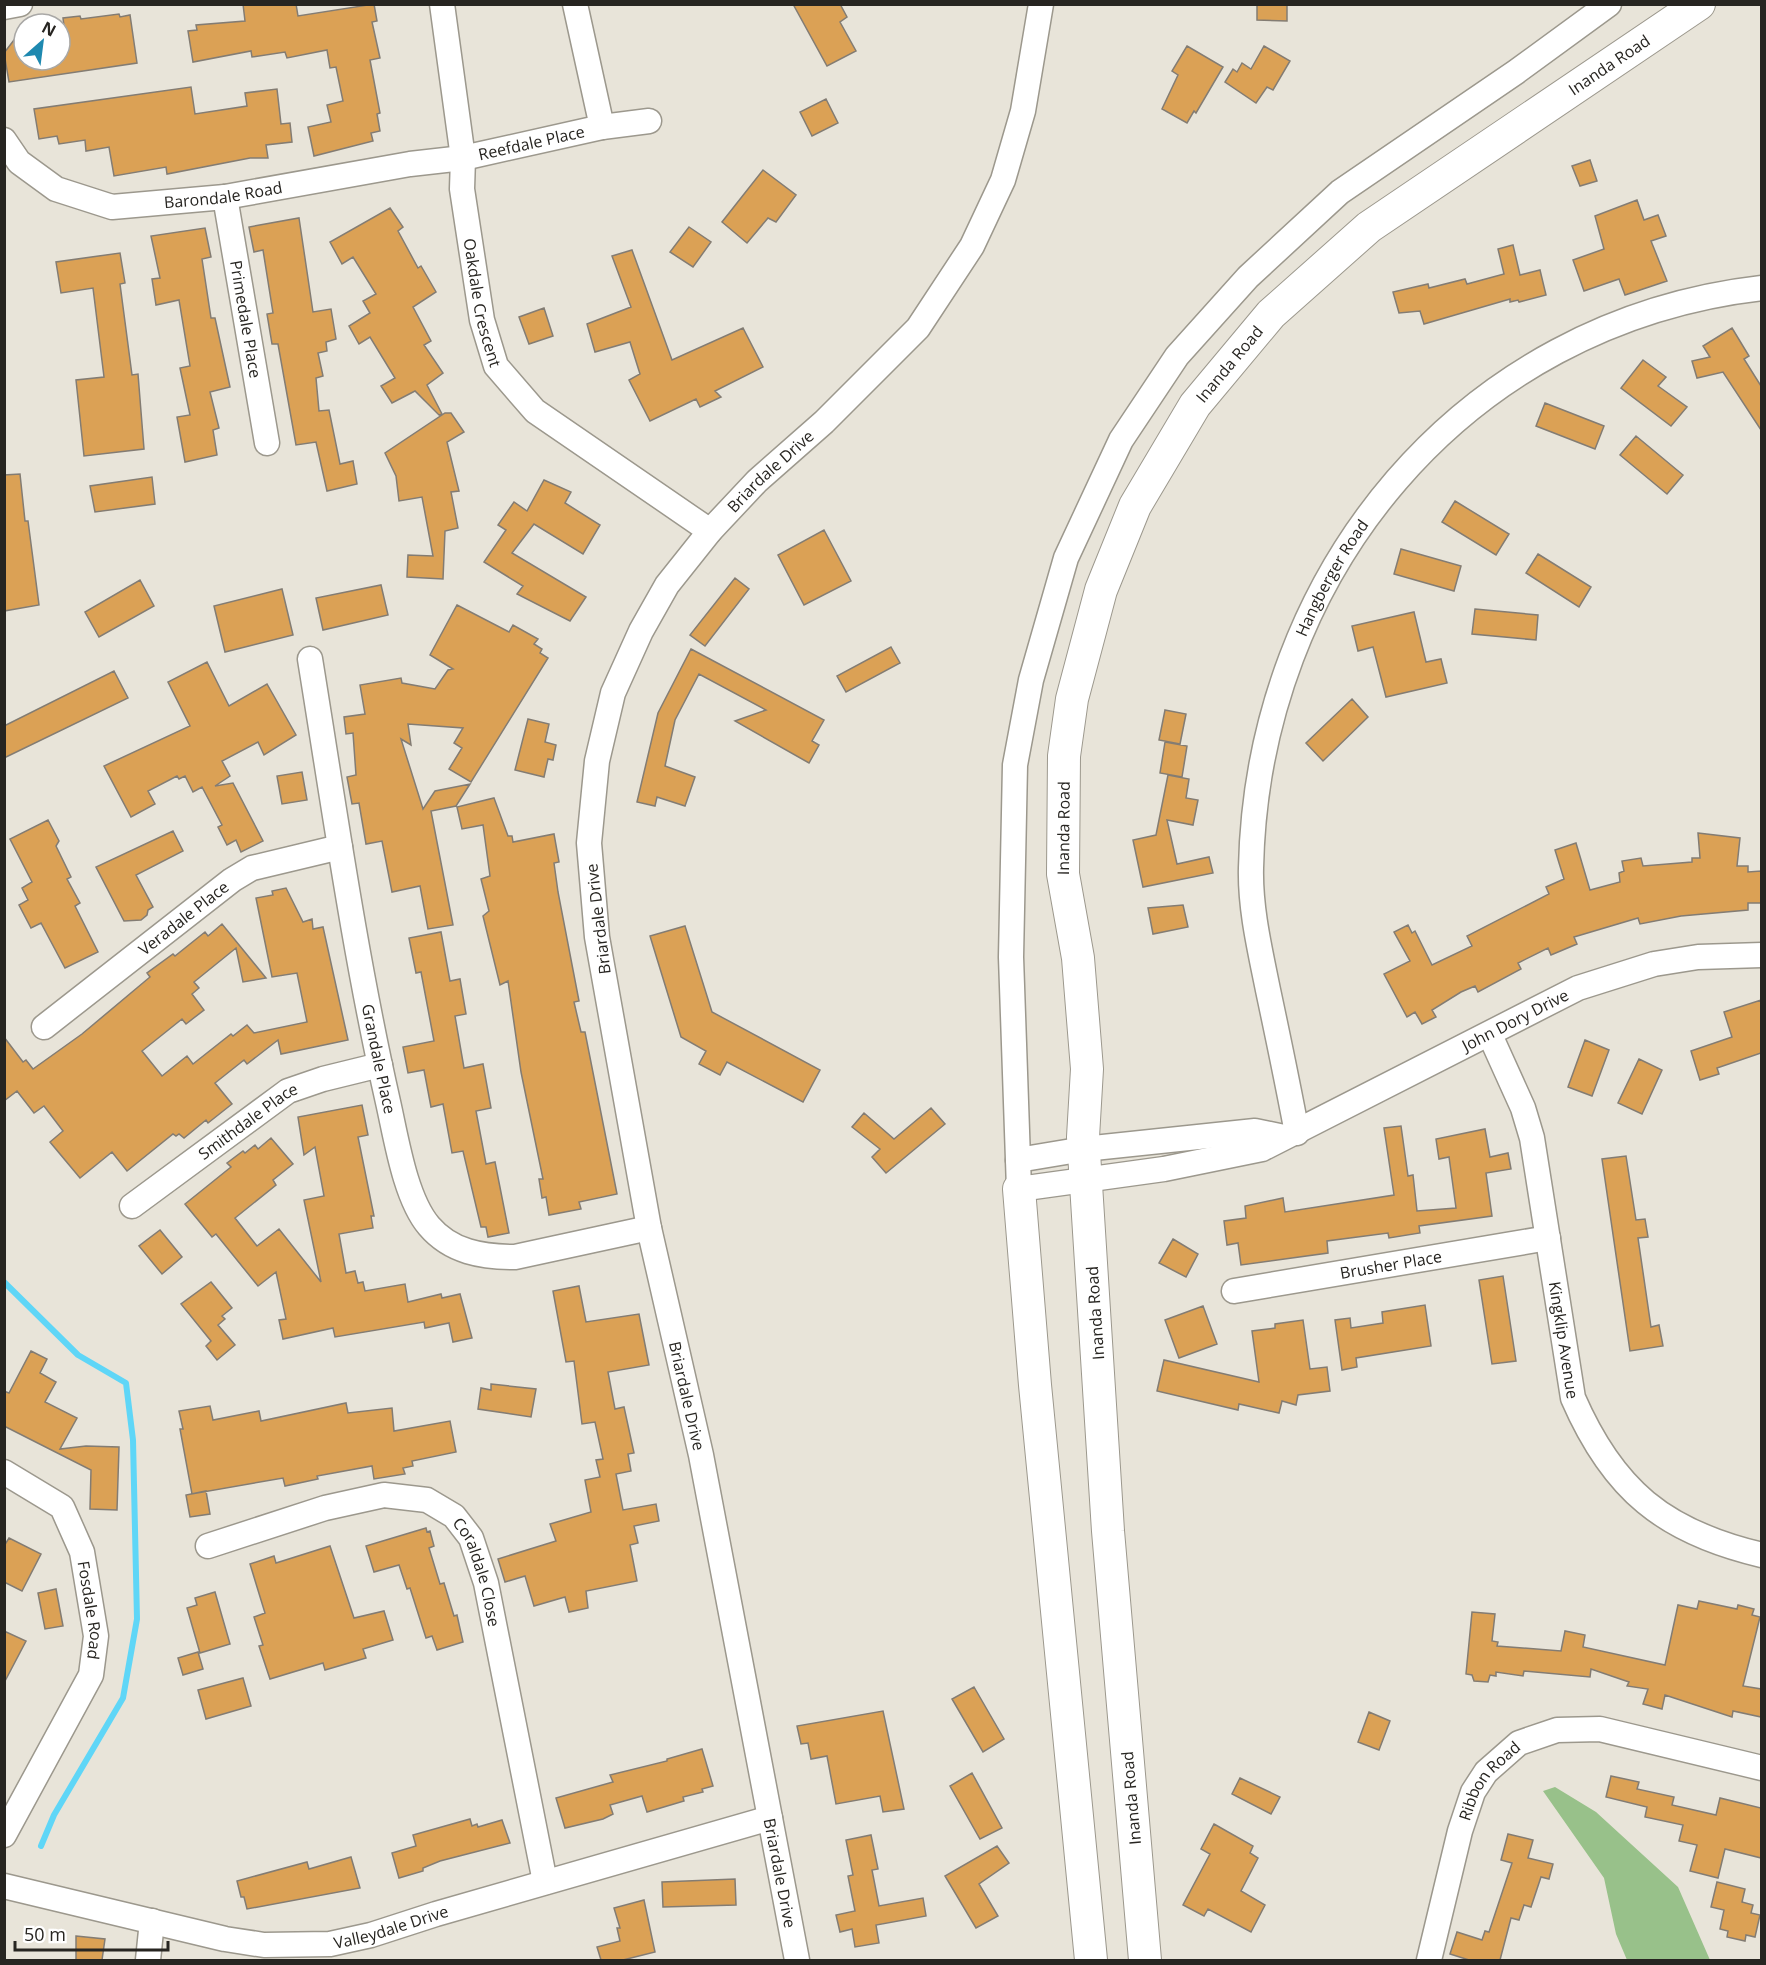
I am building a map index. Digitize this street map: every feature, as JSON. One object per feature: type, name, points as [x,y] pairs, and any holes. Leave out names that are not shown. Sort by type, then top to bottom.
[{"type":"main road","name":"Inanda Road","points":[[1145,1960],[1108,1531],[1085,1165],[1087,1069],[1078,958],[1063,874],[1064,756],[1072,699],[1101,590],[1135,506],[1195,405],[1271,314],[1369,227],[1699,4]]},
{"type":"main road","points":[[1019,1174],[1035,1385],[1091,1960]]},
{"type":"street","points":[[4,7],[20,4]]},
{"type":"street","name":"Oakdale Crescent","points":[[442,4],[463,158],[462,189],[482,320],[496,366],[535,411],[710,531]]},
{"type":"street","name":"Reefdale Place","points":[[575,4],[602,127]]},
{"type":"street","name":"Briardale Drive","points":[[797,1960],[701,1455],[649,1228],[597,938],[589,843],[597,761],[613,693],[641,631],[667,585],[710,531],[757,481],[824,422],[918,328],[972,246],[1003,180],[1023,111],[1041,4]]},
{"type":"street","points":[[1291,1135],[1255,1131],[1085,1165],[1019,1174],[1011,957],[1015,765],[1031,680],[1066,558],[1121,440],[1185,347],[1248,277],[1340,192],[1609,4]]},
{"type":"street","name":"Reefdale Place","points":[[463,158],[602,127],[649,121]]},
{"type":"street","name":"Barondale Road","points":[[4,140],[20,162],[56,189],[112,207],[225,197],[410,164],[463,158]]},
{"type":"street","name":"Primedale Place","points":[[225,197],[267,443]]},
{"type":"street","name":"Hangberger Road","points":[[1291,1135],[1257,934],[1251,872],[1253,827],[1258,776],[1271,719],[1307,616],[1330,571],[1392,485],[1462,416],[1504,383],[1594,332],[1635,315],[1723,292],[1761,288]]},
{"type":"street","name":"Grandale Place","points":[[310,659],[340,847],[380,1065],[405,1177],[428,1225],[446,1242],[470,1253],[515,1257],[649,1228]]},
{"type":"street","name":"Veradale Place","points":[[44,1027],[232,880],[252,868],[340,847]]},
{"type":"street","name":"John Dory Drive","points":[[1291,1135],[1578,988],[1654,964],[1698,957],[1761,955]]},
{"type":"street","name":"Kingklip Avenue","points":[[1490,1035],[1524,1108],[1532,1138],[1573,1398],[1587,1432],[1607,1463],[1638,1496],[1660,1514],[1690,1533],[1726,1547],[1761,1555]]},
{"type":"street","name":"Smithdale Place","points":[[132,1206],[288,1091],[323,1079],[380,1065]]},
{"type":"street","name":"Brusher Place","points":[[1234,1291],[1548,1238]]},
{"type":"street","name":"Fosdale Road","points":[[4,1472],[62,1506],[82,1552],[96,1636],[91,1675],[4,1835]]},
{"type":"street","name":"Coraldale Close","points":[[208,1546],[325,1508],[384,1495],[427,1500],[454,1516],[471,1538],[486,1583],[545,1882]]},
{"type":"street","name":"Ribbon Road","points":[[1429,1960],[1460,1831],[1473,1792],[1486,1772],[1519,1743],[1557,1730],[1600,1729],[1761,1768]]},
{"type":"street","name":"Valleydale Drive","points":[[4,1886],[264,1946],[330,1944],[371,1935],[545,1882],[770,1818]]},
{"type":"street","points":[[148,1960],[152,1922]]},
{"type":"green space","points":[[1555,1787],[1596,1812],[1678,1887],[1710,1960],[1627,1960],[1616,1934],[1604,1878],[1543,1791]]},
{"type":"building","points":[[243,4],[296,4],[298,16],[374,4],[377,21],[372,22],[380,58],[370,60],[380,113],[377,114],[380,131],[371,133],[373,141],[314,156],[308,127],[331,122],[327,105],[343,101],[336,67],[330,68],[327,50],[287,58],[285,52],[252,57],[251,51],[193,62],[188,31],[197,30],[196,25],[245,21]]},
{"type":"building","points":[[793,4],[840,4],[847,17],[840,22],[856,51],[827,66]]},
{"type":"building","points":[[1257,4],[1287,4],[1287,21],[1257,20]]},
{"type":"building","points":[[119,14],[120,17],[130,15],[137,63],[9,82],[4,53],[12,43],[12,72],[72,72],[72,17],[80,16],[81,19]]},
{"type":"building","points":[[1187,46],[1223,67],[1196,113],[1194,111],[1187,123],[1162,109],[1178,75],[1172,71]]},
{"type":"building","points":[[1264,46],[1290,61],[1273,90],[1267,87],[1256,103],[1225,82],[1233,69],[1237,72],[1242,63],[1251,69]]},
{"type":"building","points":[[191,87],[195,114],[247,106],[245,93],[277,89],[281,124],[290,123],[292,142],[266,145],[268,158],[250,158],[167,174],[166,167],[114,176],[109,147],[86,151],[85,140],[59,144],[57,136],[39,139],[34,109]]},
{"type":"building","points":[[826,99],[838,123],[812,136],[800,112]]},
{"type":"building","points":[[1590,160],[1597,181],[1580,186],[1572,166]]},
{"type":"building","points":[[763,170],[796,195],[776,222],[768,218],[747,243],[722,222]]},
{"type":"building","points":[[1637,200],[1644,220],[1658,215],[1666,236],[1651,241],[1667,281],[1625,295],[1619,279],[1584,291],[1573,260],[1604,249],[1595,216]]},
{"type":"building","points":[[390,208],[403,227],[398,231],[418,268],[421,266],[436,292],[413,307],[431,341],[424,345],[443,373],[427,385],[442,414],[439,415],[415,391],[392,403],[381,386],[395,378],[370,337],[359,344],[349,326],[370,313],[363,301],[376,294],[353,257],[342,264],[330,242]]},
{"type":"building","points":[[299,218],[313,312],[331,309],[336,339],[326,342],[327,351],[318,353],[323,376],[316,378],[319,411],[329,410],[340,464],[353,461],[357,484],[327,491],[316,442],[296,445],[278,344],[272,344],[267,314],[273,313],[263,250],[254,252],[249,227]]},
{"type":"building","points":[[689,227],[711,242],[693,267],[670,252]]},
{"type":"building","points":[[205,228],[211,257],[202,259],[211,318],[215,318],[230,387],[210,392],[219,428],[213,430],[217,455],[185,462],[177,417],[190,415],[180,368],[190,366],[179,300],[156,305],[152,279],[160,278],[151,236]]},
{"type":"building","points":[[1513,245],[1520,275],[1540,270],[1546,295],[1519,302],[1518,300],[1510,302],[1510,299],[1424,324],[1420,311],[1399,313],[1393,292],[1428,284],[1429,288],[1465,279],[1467,284],[1504,274],[1498,249]]},
{"type":"building","points":[[632,250],[672,360],[743,328],[763,367],[715,391],[721,397],[700,407],[696,399],[650,421],[629,380],[640,374],[630,342],[595,352],[587,324],[631,307],[612,256]]},
{"type":"building","points":[[120,253],[125,283],[120,284],[132,375],[138,374],[144,449],[84,456],[76,380],[104,377],[93,288],[61,293],[56,262]]},
{"type":"building","points":[[544,308],[553,336],[529,344],[519,317]]},
{"type":"building","points":[[1732,328],[1749,356],[1744,359],[1761,386],[1761,430],[1723,372],[1697,378],[1692,361],[1710,357],[1703,346]]},
{"type":"building","points":[[1643,360],[1666,377],[1658,386],[1687,407],[1671,426],[1621,388]]},
{"type":"building","points":[[1545,403],[1604,426],[1595,449],[1536,426]]},
{"type":"building","points":[[445,413],[451,413],[464,432],[447,442],[459,491],[451,492],[458,528],[445,531],[443,579],[407,577],[408,555],[433,556],[422,497],[399,501],[396,476],[385,453]]},
{"type":"building","points":[[1636,436],[1683,475],[1667,494],[1620,455]]},
{"type":"building","points":[[20,474],[39,605],[4,611],[4,475]]},
{"type":"building","points":[[152,477],[155,504],[95,512],[90,486]]},
{"type":"building","points":[[544,480],[571,492],[565,503],[600,525],[583,554],[534,524],[512,553],[586,597],[570,621],[517,594],[523,586],[484,562],[506,530],[498,525],[514,502],[527,511]]},
{"type":"building","points":[[1455,501],[1509,534],[1496,555],[1442,522]]},
{"type":"building","points":[[824,530],[851,581],[804,605],[778,555]]},
{"type":"building","points":[[1401,549],[1461,566],[1454,591],[1394,574]]},
{"type":"building","points":[[1538,554],[1591,587],[1579,607],[1526,573]]},
{"type":"building","points":[[735,578],[749,589],[705,646],[690,635]]},
{"type":"building","points":[[140,580],[154,606],[99,637],[85,612]]},
{"type":"building","points":[[381,585],[388,615],[323,630],[316,598]]},
{"type":"building","points":[[282,589],[293,635],[225,652],[214,606]]},
{"type":"building","points":[[457,605],[509,632],[513,625],[538,639],[534,644],[542,649],[540,653],[548,658],[471,782],[449,769],[462,748],[454,743],[463,728],[408,724],[411,745],[401,739],[423,809],[435,791],[470,784],[456,806],[431,811],[453,925],[428,929],[420,886],[392,892],[382,841],[366,844],[359,803],[352,804],[347,777],[356,775],[353,733],[346,734],[344,717],[365,714],[360,685],[401,678],[402,683],[435,689],[448,670],[453,669],[430,655]]},
{"type":"building","points":[[1475,609],[1538,615],[1536,640],[1472,634]]},
{"type":"building","points":[[1414,612],[1426,662],[1441,659],[1447,683],[1386,697],[1373,647],[1358,651],[1352,626]]},
{"type":"building","points":[[891,647],[900,663],[846,692],[837,676]]},
{"type":"building","points":[[691,649],[824,720],[812,741],[819,745],[809,763],[735,721],[766,710],[699,674],[675,720],[665,766],[695,777],[685,806],[657,797],[655,806],[637,802],[658,713]]},
{"type":"building","points":[[207,662],[229,706],[267,684],[296,735],[264,755],[258,742],[222,761],[230,776],[215,786],[233,783],[263,841],[241,852],[236,840],[227,845],[218,827],[222,825],[202,787],[193,792],[185,776],[179,779],[177,776],[148,791],[155,804],[131,817],[104,766],[190,726],[168,682]]},
{"type":"building","points":[[114,671],[128,698],[4,758],[4,726]]},
{"type":"building","points":[[1352,699],[1368,717],[1323,761],[1306,743]]},
{"type":"building","points":[[1165,710],[1186,714],[1180,744],[1159,740]]},
{"type":"building","points":[[528,719],[549,724],[545,742],[556,745],[553,760],[548,759],[544,777],[515,770]]},
{"type":"building","points":[[1165,742],[1187,746],[1182,777],[1160,773]]},
{"type":"building","points":[[302,772],[307,800],[282,804],[277,776]]},
{"type":"building","points":[[1168,775],[1189,779],[1186,798],[1198,800],[1193,825],[1167,820],[1177,864],[1209,857],[1213,873],[1143,887],[1133,840],[1156,835]]},
{"type":"building","points":[[494,798],[508,836],[512,836],[513,842],[554,834],[559,862],[554,863],[558,892],[579,1001],[574,1002],[581,1032],[585,1032],[617,1194],[579,1202],[581,1209],[549,1215],[546,1197],[542,1198],[539,1179],[543,1179],[521,1072],[508,981],[500,985],[483,916],[489,911],[481,879],[490,876],[483,825],[462,829],[457,807]]},
{"type":"building","points":[[48,820],[59,841],[56,846],[71,877],[67,879],[80,903],[75,906],[98,952],[65,968],[41,923],[31,928],[19,905],[28,900],[22,888],[32,882],[10,839]]},
{"type":"building","points":[[173,831],[183,851],[136,875],[153,907],[141,920],[124,921],[96,867]]},
{"type":"building","points":[[1698,833],[1740,838],[1737,866],[1748,866],[1748,872],[1761,871],[1761,903],[1748,903],[1748,910],[1681,916],[1640,924],[1638,918],[1574,937],[1577,944],[1551,955],[1548,948],[1518,963],[1521,969],[1478,992],[1475,986],[1461,992],[1432,1010],[1436,1017],[1422,1024],[1415,1012],[1407,1017],[1384,974],[1410,961],[1394,932],[1408,925],[1412,933],[1415,931],[1432,965],[1472,946],[1467,936],[1549,894],[1546,887],[1564,879],[1555,850],[1576,843],[1590,890],[1620,882],[1619,873],[1624,871],[1622,861],[1641,858],[1643,866],[1692,862],[1692,858],[1700,858]]},
{"type":"building","points":[[286,888],[303,922],[312,919],[313,929],[323,927],[348,1040],[281,1054],[278,1040],[247,1064],[244,1060],[215,1083],[232,1104],[208,1123],[206,1120],[184,1138],[179,1134],[176,1136],[173,1134],[127,1171],[112,1152],[80,1178],[50,1142],[63,1131],[44,1106],[34,1113],[17,1091],[4,1101],[4,1037],[23,1062],[26,1060],[33,1069],[82,1034],[150,977],[147,973],[173,954],[175,956],[205,932],[208,936],[222,924],[266,978],[243,982],[236,948],[194,982],[199,988],[192,994],[204,1010],[186,1024],[182,1019],[142,1051],[162,1076],[187,1056],[193,1064],[231,1034],[233,1036],[247,1025],[254,1033],[307,1022],[297,973],[272,977],[256,898],[273,895],[272,891]]},
{"type":"building","points":[[1183,905],[1188,927],[1153,934],[1148,908]]},
{"type":"building","points":[[685,926],[712,1012],[820,1070],[803,1102],[727,1062],[720,1075],[699,1064],[706,1051],[681,1037],[650,936]]},
{"type":"building","points":[[441,932],[450,981],[460,979],[466,1014],[455,1016],[464,1068],[483,1064],[491,1108],[476,1111],[486,1164],[495,1162],[509,1233],[488,1237],[486,1227],[481,1227],[463,1151],[452,1153],[443,1104],[431,1107],[424,1070],[408,1073],[403,1047],[434,1041],[421,972],[416,973],[409,938]]},
{"type":"building","points":[[1761,1000],[1761,1053],[1717,1068],[1719,1074],[1700,1080],[1691,1051],[1732,1037],[1724,1012]]},
{"type":"building","points":[[1585,1040],[1609,1050],[1592,1096],[1568,1087]]},
{"type":"building","points":[[1639,1059],[1662,1070],[1642,1114],[1618,1103]]},
{"type":"building","points":[[362,1105],[368,1135],[358,1137],[374,1216],[371,1216],[373,1228],[339,1234],[346,1273],[355,1271],[358,1283],[363,1282],[365,1291],[405,1284],[408,1302],[441,1294],[442,1298],[460,1294],[472,1338],[453,1342],[449,1323],[425,1328],[424,1322],[335,1337],[333,1328],[283,1339],[279,1320],[286,1319],[276,1272],[258,1286],[216,1234],[212,1237],[185,1204],[231,1167],[227,1163],[255,1145],[258,1149],[271,1138],[293,1164],[273,1180],[276,1185],[235,1218],[257,1246],[279,1229],[321,1282],[304,1200],[324,1196],[315,1147],[304,1155],[298,1117]]},
{"type":"building","points":[[931,1108],[945,1124],[886,1173],[872,1157],[880,1149],[852,1127],[864,1113],[894,1139]]},
{"type":"building","points":[[1401,1126],[1408,1176],[1413,1175],[1417,1211],[1456,1208],[1449,1157],[1439,1159],[1436,1139],[1485,1129],[1490,1157],[1508,1153],[1511,1169],[1486,1173],[1492,1216],[1419,1226],[1420,1233],[1389,1238],[1388,1233],[1327,1241],[1328,1253],[1241,1265],[1238,1243],[1227,1245],[1224,1221],[1246,1218],[1245,1206],[1283,1198],[1285,1212],[1394,1195],[1384,1128]]},
{"type":"building","points":[[1626,1156],[1636,1220],[1645,1219],[1648,1237],[1638,1238],[1651,1327],[1659,1325],[1663,1346],[1630,1351],[1602,1159]]},
{"type":"building","points":[[160,1230],[182,1257],[162,1274],[139,1246]]},
{"type":"building","points":[[1173,1239],[1198,1254],[1186,1277],[1159,1263]]},
{"type":"building","points":[[1503,1276],[1516,1361],[1492,1364],[1479,1280]]},
{"type":"building","points":[[211,1282],[232,1308],[222,1316],[225,1319],[218,1325],[235,1345],[217,1360],[206,1346],[211,1341],[181,1304]]},
{"type":"building","points":[[579,1286],[586,1322],[639,1314],[649,1365],[608,1372],[615,1409],[624,1407],[634,1453],[628,1454],[631,1471],[616,1474],[623,1510],[656,1504],[659,1521],[634,1526],[638,1543],[630,1545],[637,1581],[586,1591],[588,1608],[569,1612],[565,1597],[534,1606],[525,1576],[505,1582],[498,1559],[556,1541],[550,1524],[591,1512],[585,1480],[600,1477],[596,1460],[603,1459],[595,1422],[582,1424],[574,1361],[566,1362],[553,1291]]},
{"type":"building","points":[[1425,1305],[1431,1346],[1356,1358],[1357,1367],[1342,1370],[1335,1320],[1350,1318],[1351,1328],[1383,1323],[1382,1312]]},
{"type":"building","points":[[1203,1306],[1217,1344],[1179,1358],[1165,1320]]},
{"type":"building","points":[[1303,1320],[1310,1369],[1327,1367],[1330,1391],[1298,1395],[1296,1405],[1282,1401],[1279,1413],[1239,1404],[1238,1410],[1157,1391],[1164,1360],[1259,1382],[1252,1331],[1275,1328],[1275,1324]]},
{"type":"building","points":[[31,1351],[47,1359],[40,1373],[56,1382],[45,1402],[77,1418],[60,1449],[86,1446],[119,1447],[117,1510],[90,1509],[91,1470],[4,1426],[4,1391],[9,1393]]},
{"type":"building","points":[[491,1384],[536,1389],[531,1417],[478,1409],[481,1388],[491,1390]]},
{"type":"building","points":[[346,1403],[348,1413],[392,1408],[394,1431],[450,1421],[456,1452],[412,1461],[413,1466],[403,1468],[405,1474],[374,1479],[372,1466],[317,1476],[318,1479],[285,1486],[283,1478],[192,1494],[179,1411],[210,1406],[213,1420],[259,1411],[261,1421]]},
{"type":"building","points":[[206,1491],[210,1514],[190,1517],[186,1495]]},
{"type":"building","points":[[426,1528],[427,1532],[430,1531],[434,1546],[429,1548],[440,1584],[444,1583],[454,1616],[457,1615],[463,1642],[437,1650],[432,1636],[426,1638],[410,1588],[407,1589],[399,1565],[374,1572],[366,1546]]},
{"type":"building","points":[[9,1538],[41,1554],[22,1591],[4,1582],[4,1546]]},
{"type":"building","points":[[330,1546],[354,1618],[384,1611],[393,1640],[363,1649],[366,1658],[325,1670],[323,1663],[270,1679],[259,1646],[263,1645],[254,1617],[265,1613],[250,1564],[274,1556],[276,1563]]},
{"type":"building","points":[[56,1589],[63,1626],[45,1629],[38,1593]]},
{"type":"building","points":[[215,1592],[230,1644],[200,1653],[187,1608],[197,1605],[195,1598]]},
{"type":"building","points":[[1699,1601],[1737,1609],[1738,1605],[1754,1609],[1752,1615],[1760,1617],[1743,1686],[1761,1689],[1761,1717],[1733,1711],[1732,1717],[1665,1695],[1662,1709],[1643,1704],[1648,1689],[1627,1686],[1629,1682],[1591,1669],[1590,1677],[1524,1671],[1523,1676],[1496,1672],[1496,1676],[1490,1675],[1488,1682],[1474,1681],[1472,1675],[1466,1674],[1472,1612],[1495,1614],[1492,1641],[1498,1642],[1497,1646],[1561,1651],[1565,1631],[1585,1635],[1583,1647],[1665,1665],[1678,1605],[1697,1609]]},
{"type":"building","points":[[4,1631],[26,1641],[4,1683]]},
{"type":"building","points":[[198,1652],[203,1669],[183,1675],[178,1658]]},
{"type":"building","points":[[243,1678],[251,1706],[206,1719],[198,1690]]},
{"type":"building","points":[[974,1687],[1004,1739],[983,1752],[952,1699]]},
{"type":"building","points":[[883,1711],[904,1809],[883,1812],[880,1796],[836,1804],[827,1756],[811,1759],[808,1743],[801,1744],[797,1726]]},
{"type":"building","points":[[1369,1712],[1390,1721],[1379,1750],[1358,1742]]},
{"type":"building","points":[[702,1749],[713,1786],[702,1789],[703,1792],[683,1797],[684,1801],[647,1812],[642,1796],[610,1805],[613,1814],[603,1819],[565,1828],[556,1798],[613,1782],[610,1775],[667,1761],[667,1759]]},
{"type":"building","points":[[972,1773],[1002,1828],[980,1839],[950,1786]]},
{"type":"building","points":[[1611,1776],[1639,1782],[1637,1789],[1674,1797],[1672,1805],[1716,1815],[1720,1798],[1761,1808],[1761,1858],[1725,1849],[1718,1878],[1690,1871],[1697,1845],[1679,1841],[1683,1825],[1645,1817],[1647,1807],[1606,1797]]},
{"type":"building","points":[[1240,1778],[1280,1797],[1271,1814],[1232,1794]]},
{"type":"building","points":[[470,1819],[472,1826],[477,1824],[478,1827],[502,1820],[510,1843],[440,1861],[423,1868],[423,1871],[399,1878],[392,1853],[416,1846],[413,1835]]},
{"type":"building","points":[[1214,1824],[1253,1846],[1250,1853],[1258,1858],[1241,1891],[1265,1905],[1251,1932],[1208,1909],[1204,1916],[1183,1905],[1210,1854],[1201,1849]]},
{"type":"building","points":[[1508,1834],[1533,1840],[1528,1858],[1553,1864],[1549,1879],[1541,1877],[1531,1907],[1524,1905],[1519,1920],[1511,1918],[1500,1960],[1469,1960],[1450,1954],[1457,1932],[1482,1940],[1485,1931],[1489,1932],[1512,1863],[1501,1860]]},
{"type":"building","points":[[871,1835],[878,1869],[872,1870],[879,1906],[923,1898],[926,1916],[876,1925],[879,1943],[855,1947],[852,1929],[840,1932],[836,1915],[855,1911],[848,1876],[853,1875],[846,1840]]},
{"type":"building","points":[[997,1846],[1009,1863],[979,1884],[998,1916],[976,1928],[945,1876]]},
{"type":"building","points":[[351,1857],[360,1888],[247,1909],[244,1897],[241,1897],[237,1881],[307,1862],[309,1869]]},
{"type":"building","points":[[735,1879],[736,1905],[663,1907],[662,1882]]},
{"type":"building","points":[[1717,1882],[1745,1889],[1742,1902],[1753,1905],[1751,1913],[1760,1915],[1755,1937],[1746,1935],[1745,1941],[1727,1937],[1728,1931],[1720,1929],[1724,1910],[1711,1907]]},
{"type":"building","points":[[644,1900],[655,1952],[623,1960],[601,1960],[597,1947],[620,1941],[617,1928],[620,1928],[614,1908]]},
{"type":"building","points":[[76,1936],[105,1939],[102,1960],[76,1960]]},
{"type":"waterway","points":[[4,1282],[78,1355],[126,1383],[133,1440],[137,1619],[123,1698],[54,1815],[41,1846]]}]
